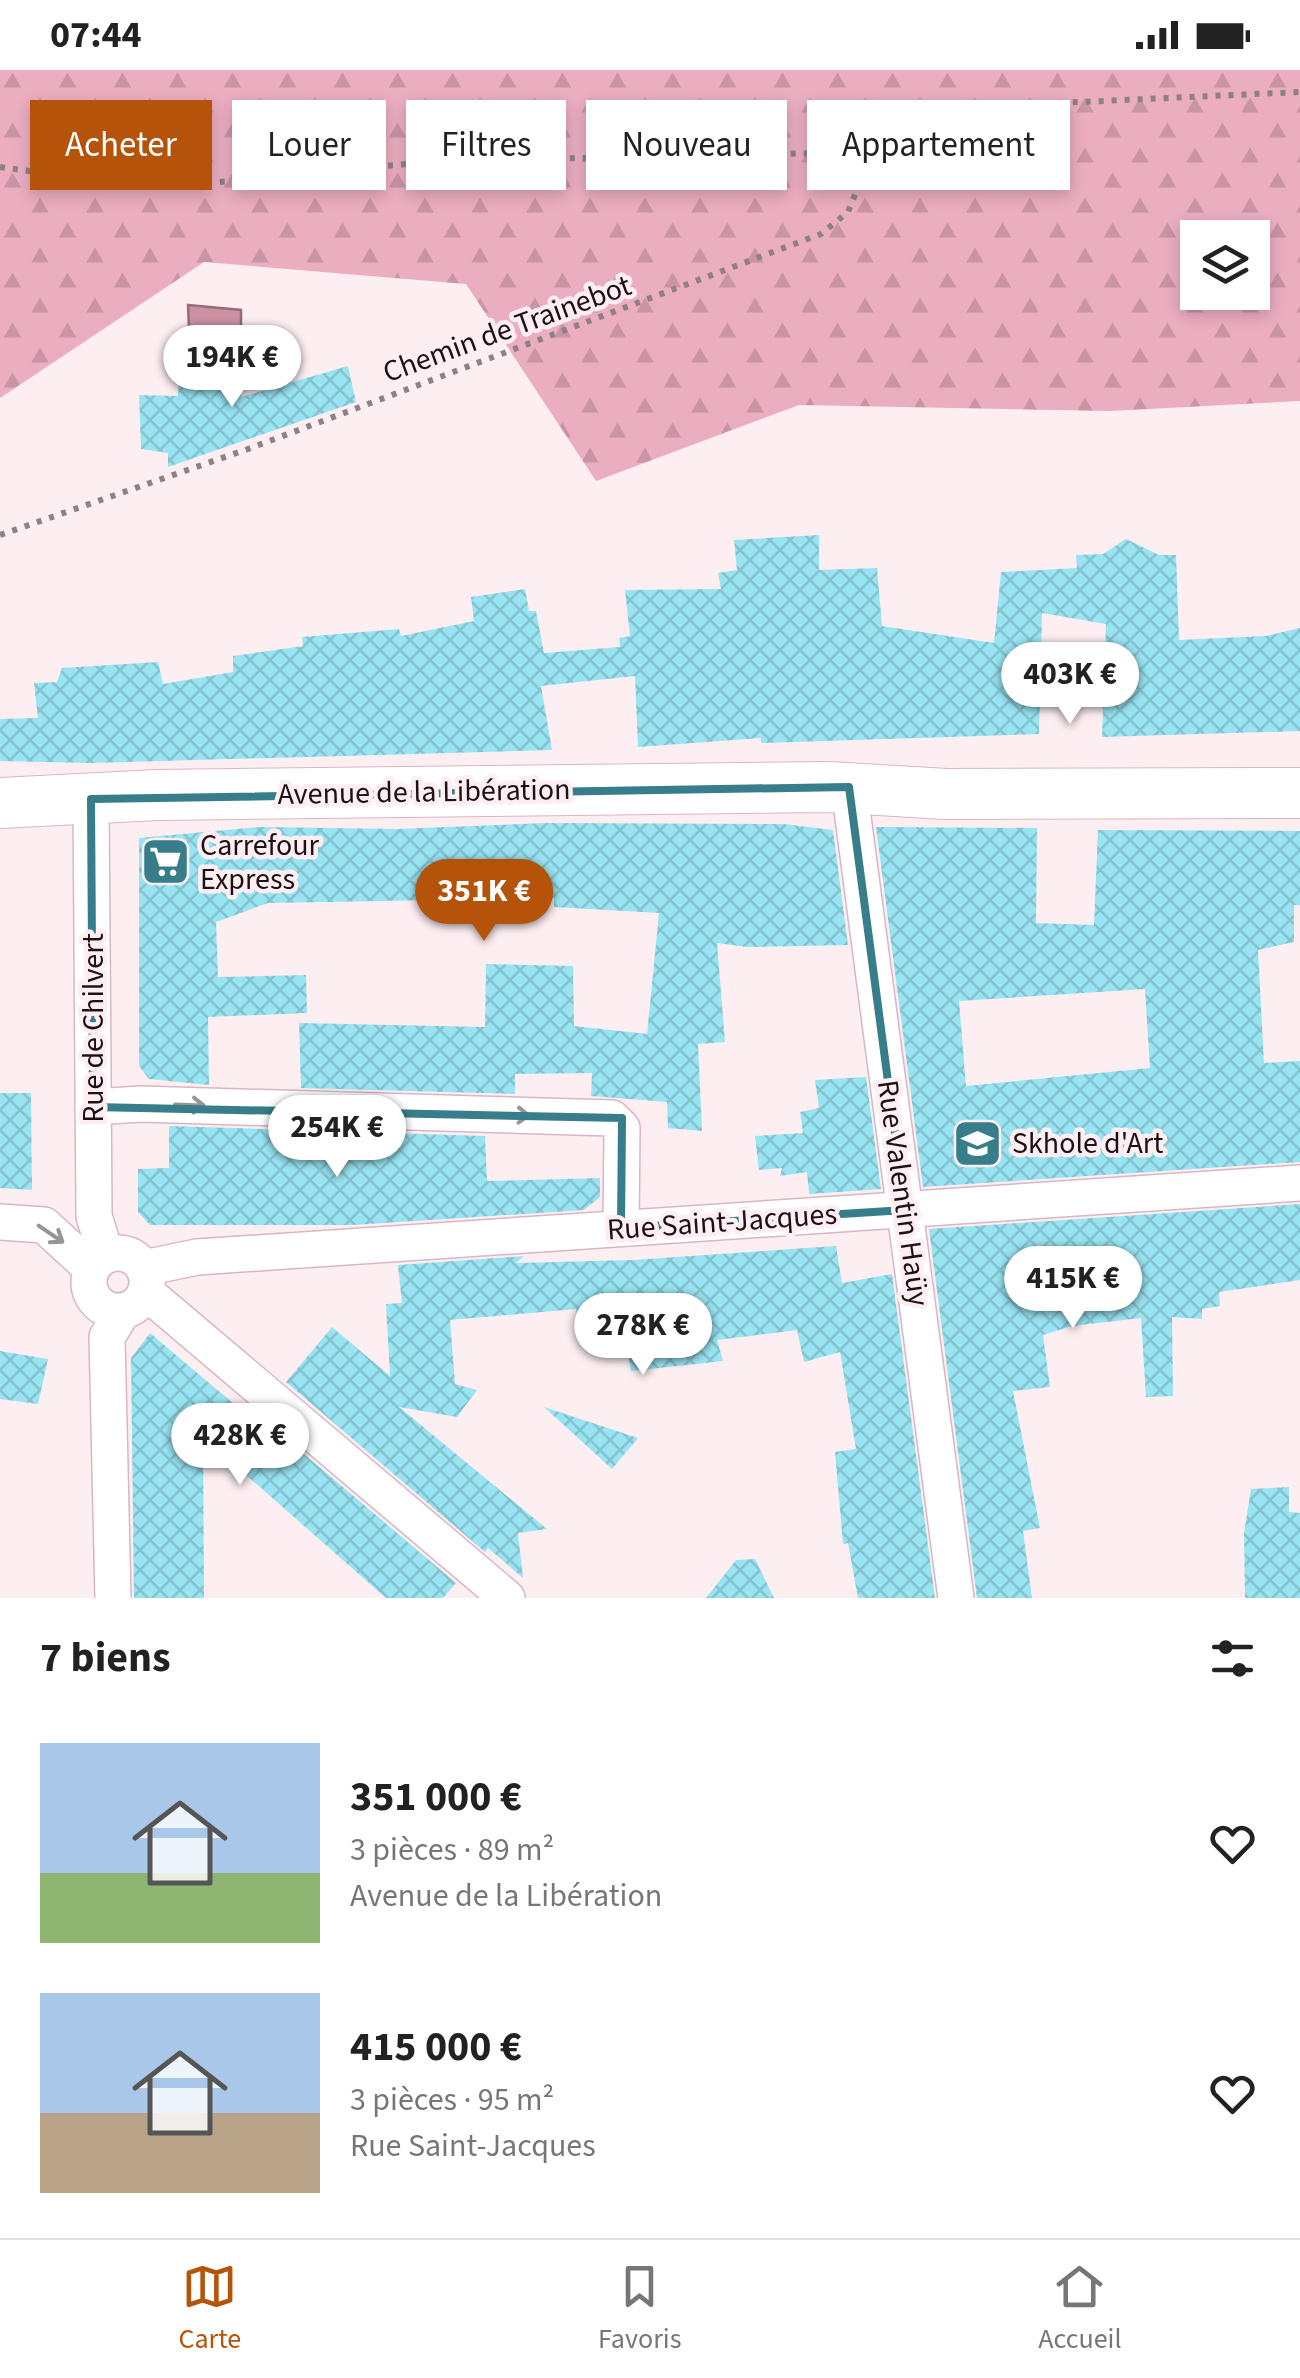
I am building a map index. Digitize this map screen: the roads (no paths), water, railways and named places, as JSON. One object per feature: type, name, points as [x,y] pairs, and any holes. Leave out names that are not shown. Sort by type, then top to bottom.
[{"type":"main road","name":"Avenue de la Libération","points":[[849,787],[935,770],[1300,762]]},
{"type":"main road","name":"Avenue de la Libération","points":[[0,803],[849,787],[946,794],[1300,792]]},
{"type":"street","name":"Rue Valentin Haüy","points":[[849,787],[956,1598]]},
{"type":"street","name":"Rue de Chilvert","points":[[91,799],[94,1216],[99,1262],[89,1287],[97,1303],[138,1291]]},
{"type":"street","points":[[93,1106],[141,1104],[612,1118],[622,1128],[620,1228]]},
{"type":"street","name":"Rue Saint-Jacques","points":[[138,1291],[197,1258],[1300,1182]]},
{"type":"street","points":[[0,1222],[44,1225],[99,1262],[123,1253],[138,1291],[507,1598]]},
{"type":"street","points":[[113,1598],[107,1337],[138,1291]]},
{"type":"place","name":"Carrefour Express","points":[[165,862]]},
{"type":"place","name":"Skhole d'Art","points":[[977,1143]]}]
